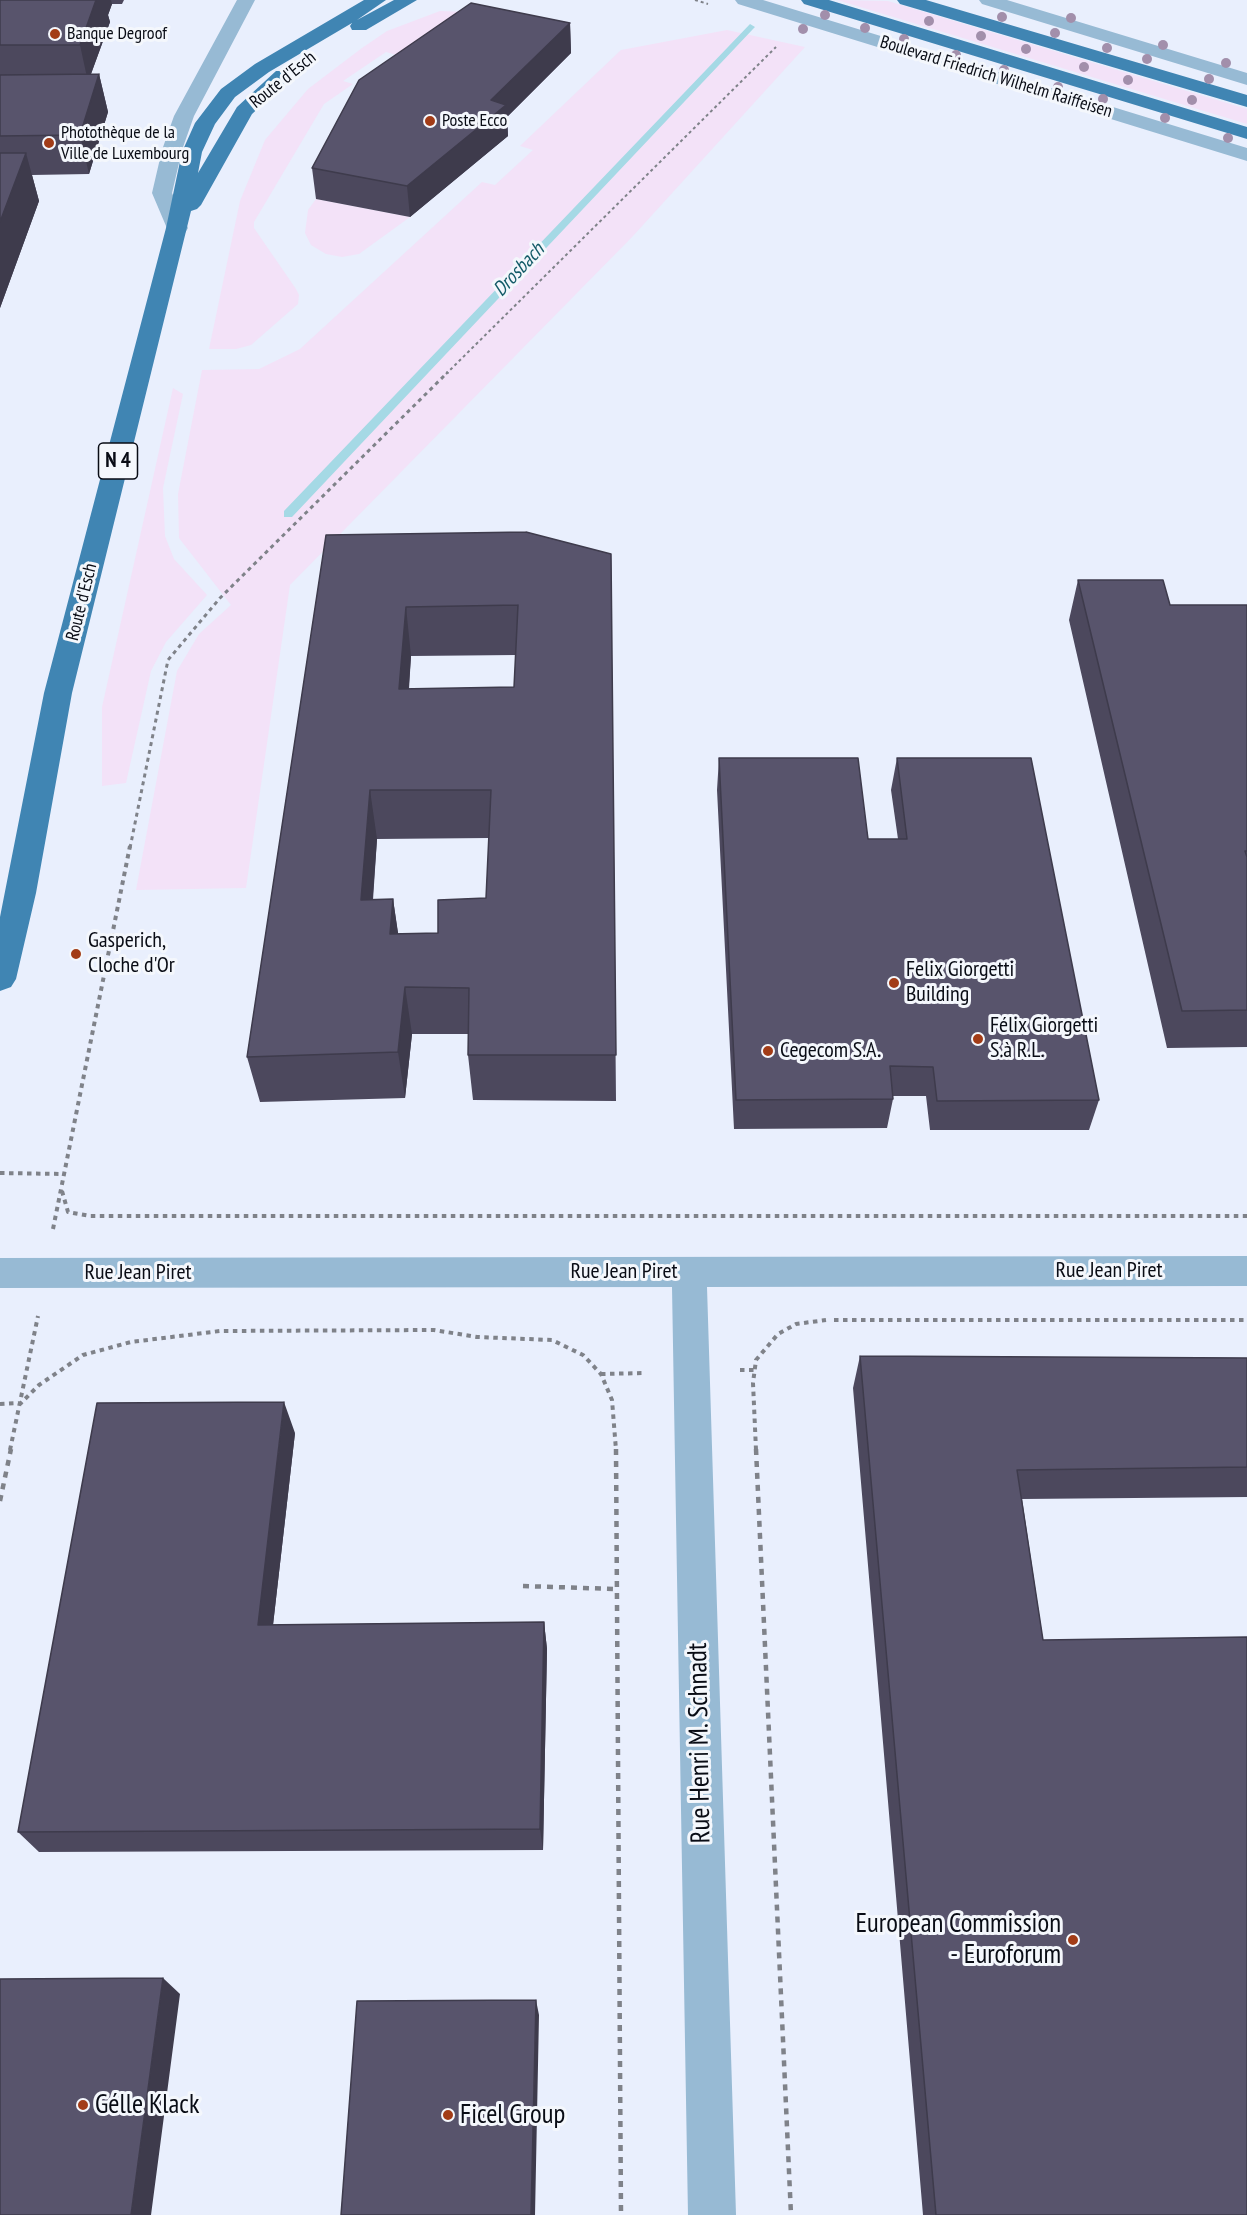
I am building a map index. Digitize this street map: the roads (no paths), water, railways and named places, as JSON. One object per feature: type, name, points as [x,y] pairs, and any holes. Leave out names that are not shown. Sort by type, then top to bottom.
[{"type":"main road","name":"Route d'Esch","points":[[0,979],[21,893],[58,693],[177,228],[192,152],[205,123],[228,93],[262,69],[377,0]]},
{"type":"main road","name":"Route d'Esch","points":[[177,228],[244,111],[283,76],[338,38],[408,0]]},
{"type":"main road","name":"Boulevard Friedrich Wilhelm Raiffeisen","points":[[812,0],[1247,133]]},
{"type":"main road","points":[[906,0],[1247,101]]},
{"type":"street","points":[[177,228],[162,194],[172,150],[189,106],[246,0]]},
{"type":"street","points":[[966,0],[1247,79]]},
{"type":"street","points":[[988,0],[1109,39]]},
{"type":"street","name":"Boulevard Friedrich Wilhelm Raiffeisen","points":[[753,3],[1247,155]]},
{"type":"street","name":"Rue Jean Piret","points":[[0,1273],[1247,1271]]},
{"type":"street","name":"Rue Henri M. Schnadt","points":[[688,1272],[712,2215]]},
{"type":"waterway","name":"Drosbach","points":[[288,514],[750,27]]},
{"type":"place","name":"Banque Degroof","points":[[55,34]]},
{"type":"place","name":"Poste Ecco","points":[[430,121]]},
{"type":"place","name":"Photothèque de la Ville de Luxembourg","points":[[49,143]]},
{"type":"place","name":"Gasperich, Cloche d'Or","points":[[76,954]]},
{"type":"place","name":"Felix Giorgetti Building","points":[[894,983]]},
{"type":"place","name":"Félix Giorgetti S.à R.L.","points":[[978,1039]]},
{"type":"place","name":"Cegecom S.A.","points":[[768,1051]]},
{"type":"place","name":"European Commission - Euroforum","points":[[1073,1940]]},
{"type":"place","name":"Gélle Klack","points":[[83,2105]]},
{"type":"place","name":"Ficel Group","points":[[448,2115]]}]
